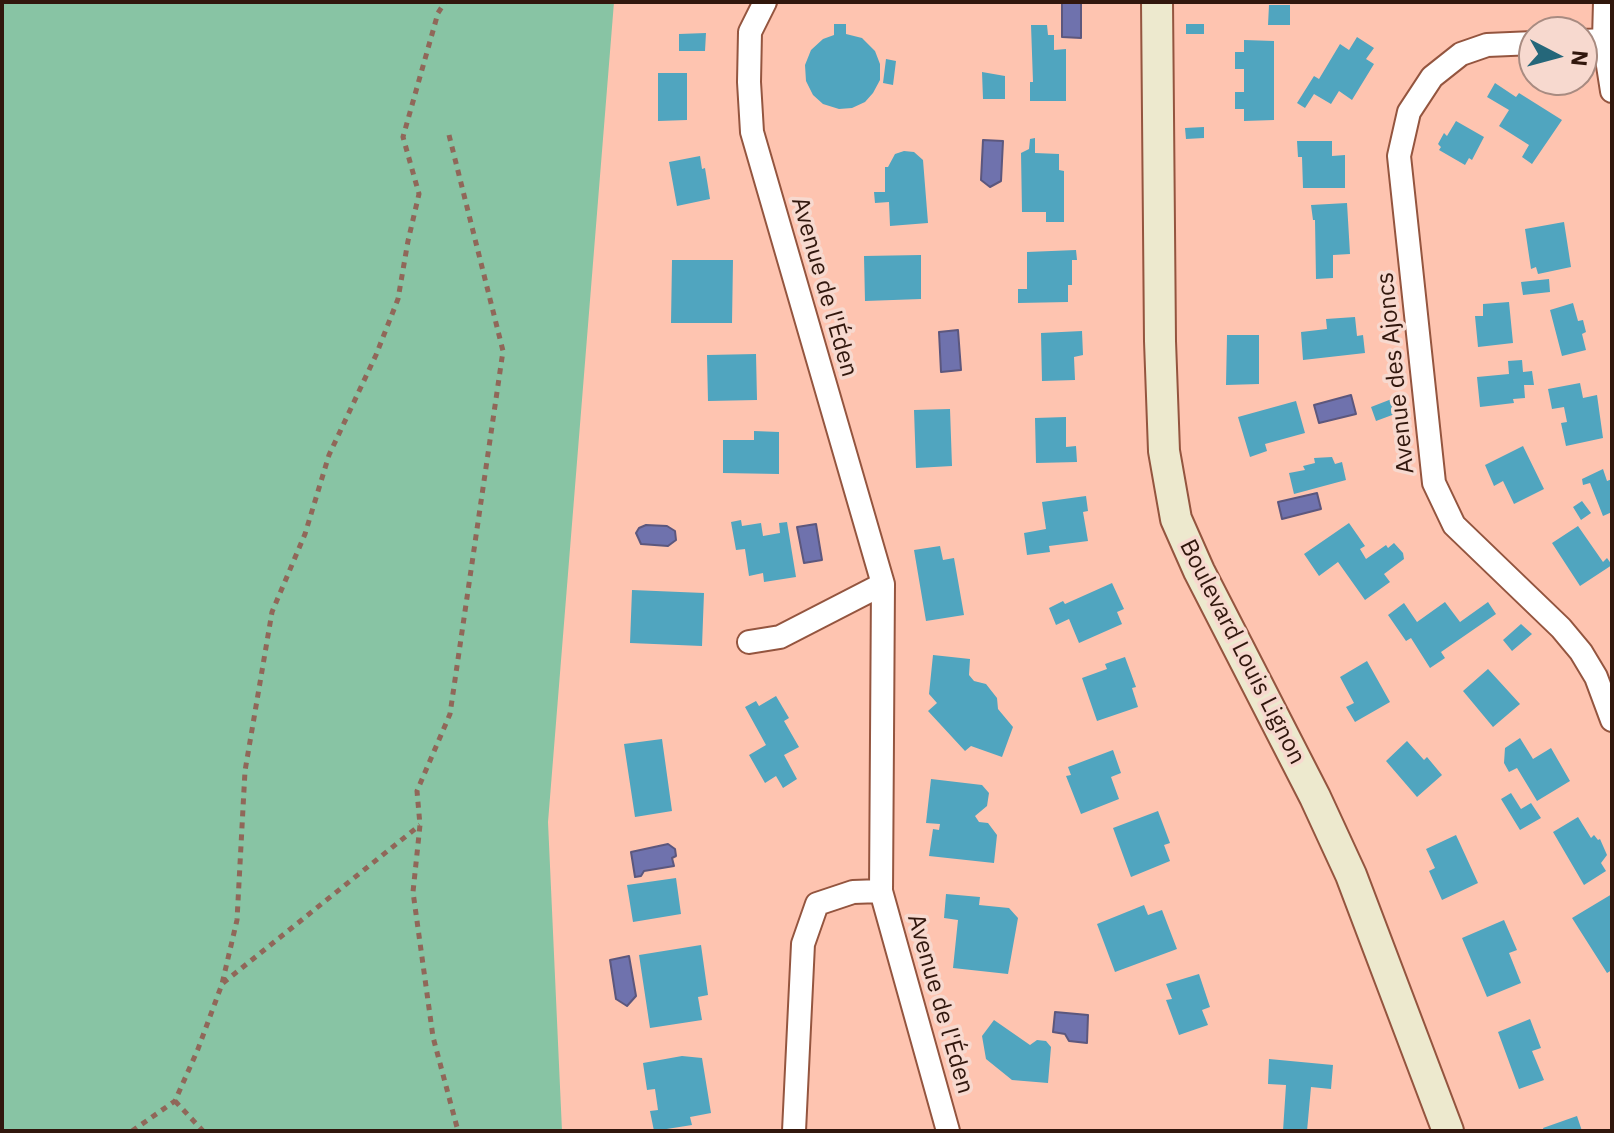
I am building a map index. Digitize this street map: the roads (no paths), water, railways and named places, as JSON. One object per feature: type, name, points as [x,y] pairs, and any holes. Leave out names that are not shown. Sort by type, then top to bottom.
[{"type":"main road","name":"Boulevard Louis Lignon","points":[[1157,2],[1164,451],[1176,519],[1351,875],[1448,1131]]},
{"type":"street","name":"Avenue de l'Éden","points":[[765,2],[750,32],[752,132],[883,584],[881,891],[948,1131]]},
{"type":"street","points":[[1598,25],[1605,2]]},
{"type":"street","name":"Avenue des Ajoncs","points":[[1518,44],[1487,45],[1461,54],[1432,77],[1409,112],[1399,156],[1434,483],[1454,525],[1571,640],[1596,677],[1612,720]]},
{"type":"street","points":[[1598,54],[1612,91]]},
{"type":"street","points":[[749,642],[780,637],[883,584]]},
{"type":"street","name":"Avenue de l'Éden","points":[[794,1131],[803,944],[817,904],[853,892],[881,891]]},
{"type":"water","points":[[1062,2],[1081,2],[1081,38],[1062,37]]},
{"type":"water","points":[[983,140],[1003,141],[1001,181],[990,187],[981,180]]},
{"type":"water","points":[[958,330],[961,370],[941,372],[939,332]]},
{"type":"water","points":[[1351,395],[1356,414],[1319,423],[1314,405]]},
{"type":"water","points":[[1317,493],[1321,509],[1282,519],[1278,502]]},
{"type":"water","points":[[816,524],[822,560],[804,563],[797,527]]},
{"type":"water","points":[[646,525],[667,526],[675,531],[676,540],[668,546],[641,544],[636,533]]},
{"type":"water","points":[[668,844],[675,849],[676,856],[672,858],[674,866],[644,871],[641,876],[635,877],[631,852]]},
{"type":"water","points":[[629,956],[636,996],[627,1006],[616,999],[610,960]]},
{"type":"water","points":[[1055,1012],[1088,1015],[1087,1043],[1069,1041],[1065,1034],[1053,1032]]}]
